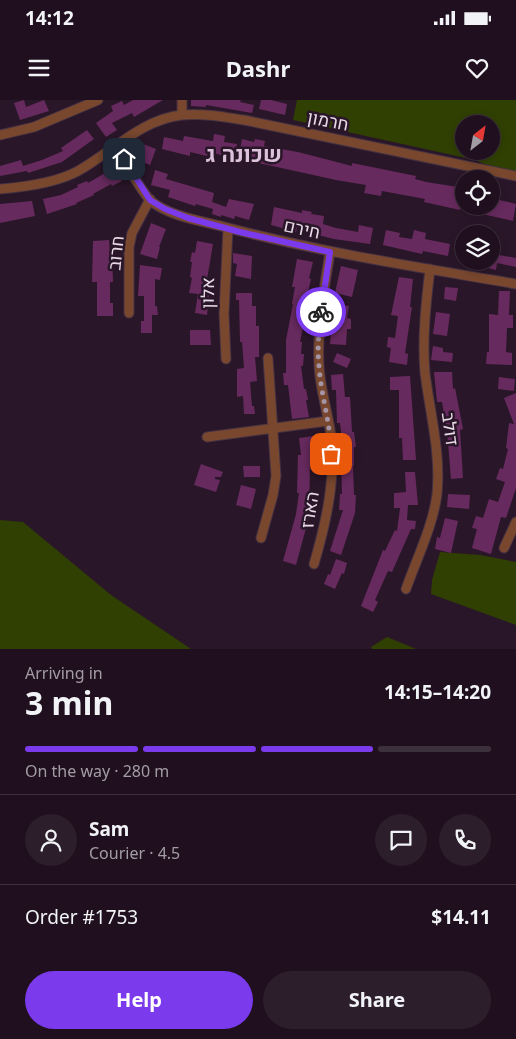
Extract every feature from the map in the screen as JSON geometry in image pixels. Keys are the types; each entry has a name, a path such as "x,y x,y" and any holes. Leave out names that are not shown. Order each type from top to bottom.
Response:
{"street":[{"path":"0,135 34,128 98,100"},
{"path":"182,100 182,115"},
{"name":"חרמון","path":"0,189 24,187 78,171 115,145 153,123 182,115 219,116 244,120 516,176"},
{"name":"חירם","path":"115,145 150,200 165,209 188,218 330,252 516,284"},
{"name":"חרוב","path":"130,313 129,247 132,233 150,200"},
{"name":"אלון","path":"226,359 224,314 228,228"},
{"name":"הארז","path":"314,564 326,525 330,495 331,437 319,368 318,335 330,252"},
{"name":"דולב","path":"406,588 432,517 437,496 436,446 425,371 426,302 430,269"},
{"path":"261,538 273,495 276,476 268,358"},
{"path":"207,437 328,421"},
{"path":"504,548 516,522"}],"green space":[{"path":"297,100 516,100 516,173 498,170 475,160 500,160 500,115 455,115 455,156 293,120"},
{"path":"0,520 23,522 111,595 191,649 0,649"},
{"path":"440,552 480,555 516,562 516,625 431,594 432,580"},
{"path":"387,637 416,649 372,649 371,647"}],"building":[{"path":"24,100 26,107 44,100 49,111 20,120 14,103"},
{"path":"133,100 163,100 134,117 132,113 112,123 117,130 106,137 96,123 113,111 111,106 122,101 124,105"},
{"path":"191,100 241,100 240,102 254,105 252,113 206,105 206,107 191,106"},
{"path":"261,100 271,100 287,104 285,115 259,109"},
{"path":"87,130 94,139 62,162 28,173 27,171 0,176 0,166 21,160 23,166 42,160 63,151 61,148"},
{"path":"214,134 225,136 224,142 237,144 235,158 208,152 207,156 190,152 190,156 162,149 164,137 183,141 184,136 213,141"},
{"path":"242,139 254,142 255,139 265,141 264,146 298,152 352,166 352,163 416,176 415,179 426,182 455,187 455,209 424,202 425,199 382,191 381,196 364,193 366,185 250,161 252,152 240,150"},
{"path":"143,144 156,149 150,165 136,159"},
{"path":"114,165 122,181 112,186 111,184 77,204 47,214 43,199 61,195 78,187 77,185 87,181 88,183"},
{"path":"155,170 168,174 166,179 214,193 212,202 226,207 229,199 254,204 249,220 235,216 234,219 221,215 221,217 212,214 213,209 196,204 195,206 168,197 170,190 151,185"},
{"path":"500,200 516,204 513,221 487,215 500,215"},
{"path":"32,201 35,216 0,223 0,204"},
{"path":"274,207 302,213 302,210 324,216 323,224 336,228 358,232 359,225 373,228 370,244 334,239 310,233 312,225 298,222 296,232 271,225"},
{"path":"151,223 166,229 159,247 157,259 140,254"},
{"path":"386,230 400,233 399,237 412,239 414,230 426,233 425,239 450,244 448,256 423,251 422,254 383,245"},
{"path":"109,240 110,254 112,254 113,282 110,282 110,303 113,303 113,316 97,316 97,282 92,282 93,241"},
{"path":"197,241 213,244 206,285 210,286 207,315 195,313 198,294 189,293 192,278 190,277 192,262 190,262 192,252 195,253"},
{"path":"233,253 252,256 251,279 235,276 237,264 233,263"},
{"path":"500,255 516,258 516,267 500,264"},
{"path":"297,259 313,262 300,327 303,327 300,342 302,342 301,354 304,354 303,366 301,366 304,389 306,389 308,400 306,400 309,417 292,419 288,385 284,385 283,373 286,373 286,340 293,304 295,287 292,287"},
{"path":"140,265 162,268 160,280 155,279 155,306 157,306 158,315 152,315 152,333 141,333 141,321 144,321 144,296 138,296"},
{"path":"341,266 358,270 352,297 335,293"},
{"path":"399,277 413,279 410,307 412,307 405,353 408,354 407,365 389,362 391,348 387,347 388,337 395,338 398,316 391,315"},
{"path":"445,287 458,288 456,301 444,299"},
{"path":"499,291 510,291 509,315 513,315 513,328 507,328 506,352 512,353 512,365 486,364 487,352 489,352 489,314 498,315"},
{"path":"236,293 252,293 252,306 256,306 256,326 259,326 259,357 255,357 257,381 250,382 252,406 254,406 255,414 244,414 243,396 237,397 237,369 244,368 242,342 240,342 239,300 236,300"},
{"path":"334,304 349,306 347,318 351,319 351,329 347,329 346,345 330,344"},
{"path":"436,312 450,314 447,336 433,334"},
{"path":"190,330 210,330 211,345 190,345"},
{"path":"433,346 443,348 443,352 453,353 452,362 431,360"},
{"path":"337,353 351,359 347,368 333,362"},
{"path":"434,372 452,372 453,389 455,388 463,429 460,430 463,478 451,479 447,431 442,402 437,402"},
{"path":"343,374 345,397 350,397 352,432 354,432 356,447 354,447 353,466 354,495 356,495 355,513 341,555 330,551 343,510 339,510 340,494 342,494 341,456 344,456 340,423 337,423 336,390 332,390 331,375"},
{"path":"410,376 416,460 403,460 402,438 399,438 399,390 390,390 390,377"},
{"path":"499,377 515,379 514,391 498,389"},
{"path":"516,393 516,488 506,518 501,517 491,554 472,548 477,529 472,528 476,516 483,518 489,499 498,502 505,482 496,479 500,468 503,469 508,449 506,448 509,423 514,424 504,398"},
{"path":"314,436 316,463 310,463 309,517 296,565 283,561 296,514 299,493 297,493 298,455 301,455 299,438"},
{"path":"201,464 223,472 221,477 215,477 215,479 220,480 216,492 194,485"},
{"path":"243,466 260,466 260,477 244,477"},
{"path":"405,472 415,472 418,505 408,505 407,520 416,521 415,529 411,529 392,572 388,571 375,600 378,602 373,612 361,606 383,550 385,551 395,530 397,531 400,508 394,508 394,493 406,492"},
{"path":"241,485 256,489 251,509 236,505"},
{"path":"448,494 470,495 469,509 447,507"},
{"path":"445,518 458,521 451,553 435,549 437,537 440,538"},
{"path":"336,559 347,563 344,574 342,573 335,589 324,584 328,574 330,575"}],"way so far":[{"path":"321,312 318,335 319,368 331,437 331,454"}],"district":[{"name":"שכונה ג","path":"244,154"}],"route":[{"path":"124,159 150,200 165,209 188,218 240,232 330,252 321,312"}]}
